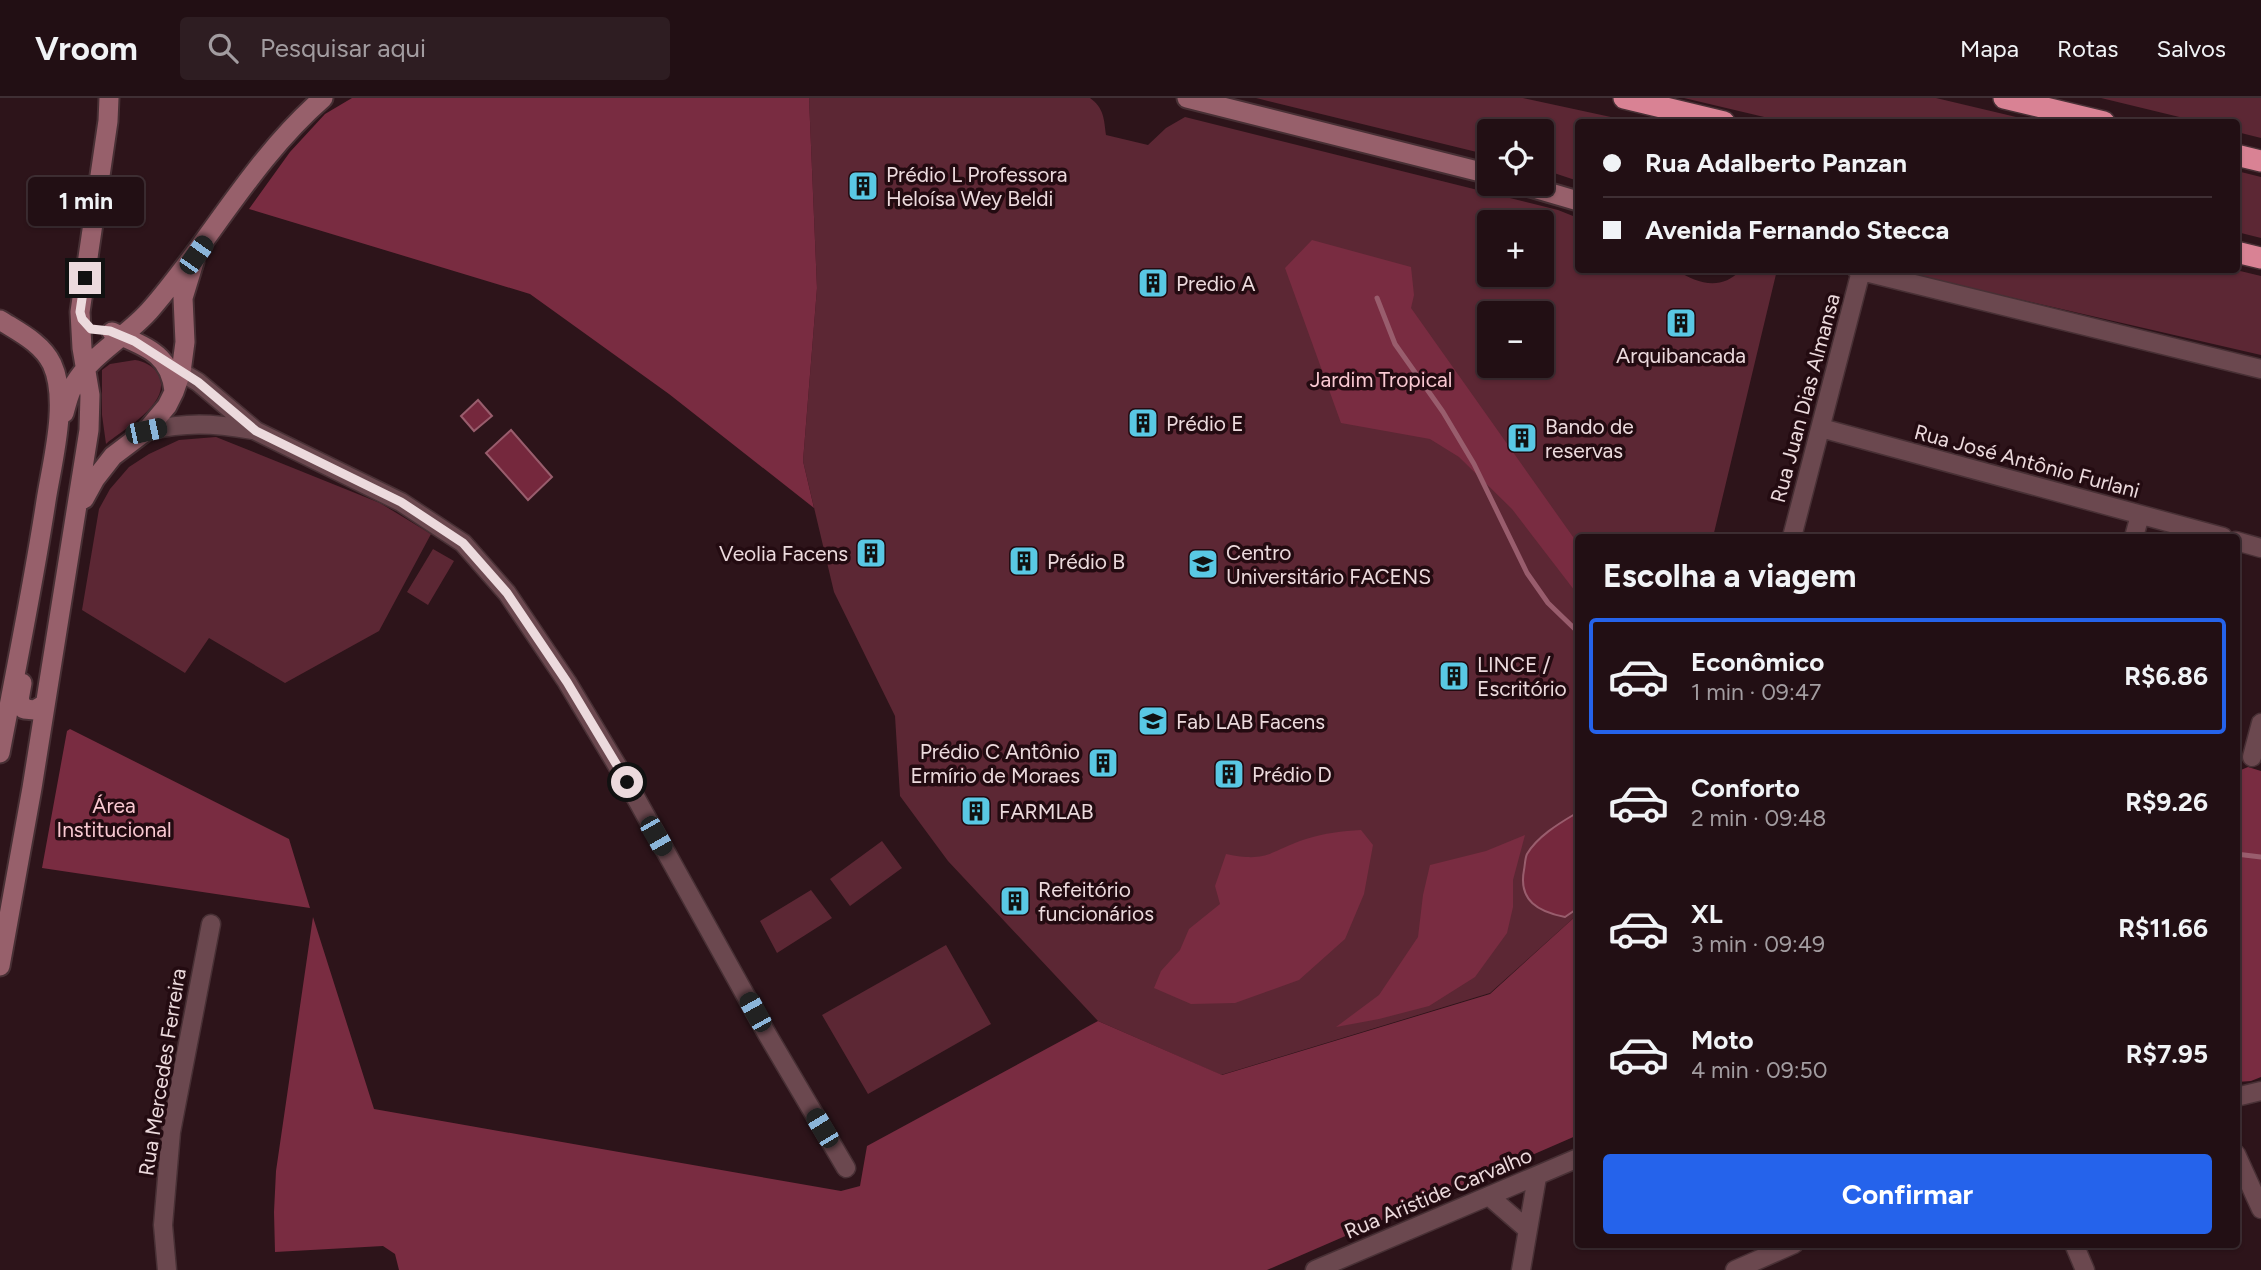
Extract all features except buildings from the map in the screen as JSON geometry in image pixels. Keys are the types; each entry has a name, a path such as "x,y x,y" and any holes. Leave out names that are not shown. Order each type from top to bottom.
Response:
{"highway":[{"path":"1624,98 1711,119"},
{"path":"2004,98 2092,119"},
{"path":"2240,156 2261,161"},
{"path":"2240,253 2261,258"}],"main road":[{"path":"0,966 78,509 91,409 80,312 108,121 108,98"},
{"path":"56,437 72,388 86,369 102,355 116,334 150,311 196,255 279,140 323,98"},
{"path":"1187,98 1477,171"},
{"path":"1673,110 1693,119"},
{"path":"1554,194 1575,200"},
{"path":"78,509 95,479 113,456 146,431 167,406 174,392 181,372 185,342 183,298 196,255"},
{"path":"80,312 82,319 91,329 116,334 145,348 181,372"},
{"path":"0,320 40,346 52,365 58,387 56,437 32,596 0,753"},
{"path":"102,355 118,348 145,348"},
{"path":"163,359 171,373 174,392"},
{"path":"32,596 35,611 19,700 24,709 35,710 45,705"}],"street":[{"name":"Rua Juan Dias Almansa","path":"1793,534 1858,273"},
{"path":"1871,273 2261,369"},
{"path":"185,342 192,371 198,382"},
{"path":"181,372 198,382 256,431 401,502 463,543 507,593 567,682 627,782 767,1034 846,1168"},
{"path":"146,431 198,423 256,431"},
{"name":"Rua José Antônio Furlani","path":"1821,428 2211,534"},
{"path":"2135,534 2140,515"},
{"path":"2240,542 2261,548"},
{"path":"2252,757 2261,723"},
{"name":"Rua Mercedes Ferreira","path":"167,1270 163,1225 171,1132 211,924"},
{"path":"2240,1096 2261,1091"},
{"name":"Rua Aristide Carvalho","path":"1315,1270 1575,1159"},
{"path":"2240,1163 2261,1209"},
{"path":"1521,1270 1536,1177"},
{"path":"1490,1197 1528,1230"},
{"path":"1735,1270 1785,1248"},
{"path":"2076,1248 2085,1270"}],"green space":[{"path":"352,98 809,98 817,288 803,461 814,508 669,394 530,294 249,209 290,152 325,114"},
{"name":"Centro Universitário FACENS","path":"809,98 1090,98 1101,110 1106,135 1148,145 1166,128 1185,117 1477,190 1477,196 1502,196 1558,210 1575,217 1575,273 1682,273 1701,282 1717,283 1726,281 1738,273 1776,273 1714,534 1575,534 1575,917 1490,993 1221,1075 1098,1021 948,861 900,796 895,716 834,592 803,461 817,288"},
{"path":"1256,98 1523,98 1620,119 1575,119 1575,180 1554,173 1554,119 1477,119 1477,152"},
{"path":"1684,98 1936,98 2024,119 1772,119"},
{"path":"2101,98 2261,98 2261,138 2240,133 2240,119 2188,119"},
{"path":"2240,172 2261,177 2261,238 2240,233"},
{"name":"Jardim Tropical","path":"1312,240 1411,267 1414,295 1411,308 1575,540 1575,591 1512,509 1459,457 1430,439 1341,423 1285,268"},
{"path":"2240,271 2261,276 2261,355 1905,273"},
{"path":"135,360 148,364 156,371 161,385 159,395 144,414 106,444 102,415 102,370 110,364"},
{"path":"216,437 380,503 431,534 379,631 285,683 209,638 185,673 82,610 99,509 110,489 129,467 149,454 179,440"},
{"path":"433,549 454,561 428,605 407,592"},
{"name":"Área Institucional","path":"70,729 289,839 310,908 42,868 67,731"},
{"path":"2248,767 2261,771 2261,1077 2240,1082 2240,770"},
{"path":"1361,830 1373,845 1364,894 1345,939 1299,980 1235,1003 1191,1004 1154,988 1161,971 1180,950 1189,929 1220,904 1215,886 1226,854 1260,856 1313,837"},
{"path":"1525,835 1513,880 1513,907 1507,933 1475,977 1429,1006 1336,1027 1379,995 1418,937 1430,865 1486,851"},
{"path":"882,841 902,868 850,906 830,879"},
{"path":"811,890 832,918 777,953 760,921"},
{"path":"313,917 374,1109 841,1191 860,1186 867,1146 1098,1021 1222,1075 1490,994 1575,917 1575,1136 1267,1270 399,1270 395,1254 383,1246 275,1252 276,1171"},
{"path":"946,945 991,1024 868,1094 822,1015"}],"shaded area":[{"path":"478,400 492,416 474,431 461,416"},
{"path":"511,430 552,477 528,500 486,453"},
{"path":"1575,814 1575,910 1565,917 1547,912 1532,903 1524,890 1523,881 1527,854 1536,842"}],"waterway":[{"path":"1377,298 1395,344 1443,412 1474,464 1527,573 1548,603 1575,629"},
{"path":"2240,854 2261,857"}],"place":[{"name":"Prédio L Professora Heloísa Wey Beldi","path":"863,186"},
{"name":"Predio A","path":"1153,283"},
{"name":"Arquibancada","path":"1681,323"},
{"name":"Prédio E","path":"1143,423"},
{"name":"Bando de reservas","path":"1522,438"},
{"name":"Veolia Facens","path":"871,553"},
{"name":"Prédio B","path":"1024,561"},
{"name":"Centro Universitário FACENS","path":"1203,564"},
{"name":"LINCE / Escritório","path":"1454,676"},
{"name":"Fab LAB Facens","path":"1153,721"},
{"name":"Prédio C Antônio Ermírio de Moraes","path":"1103,763"},
{"name":"Prédio D","path":"1229,774"},
{"name":"FARMLAB","path":"976,811"},
{"name":"Refeitório funcionários","path":"1015,901"}],"route":[{"path":"85,278 80,312 82,319 91,329 110,331 159,355 198,382 256,431 401,502 463,543 507,593 567,682 627,782"}]}
